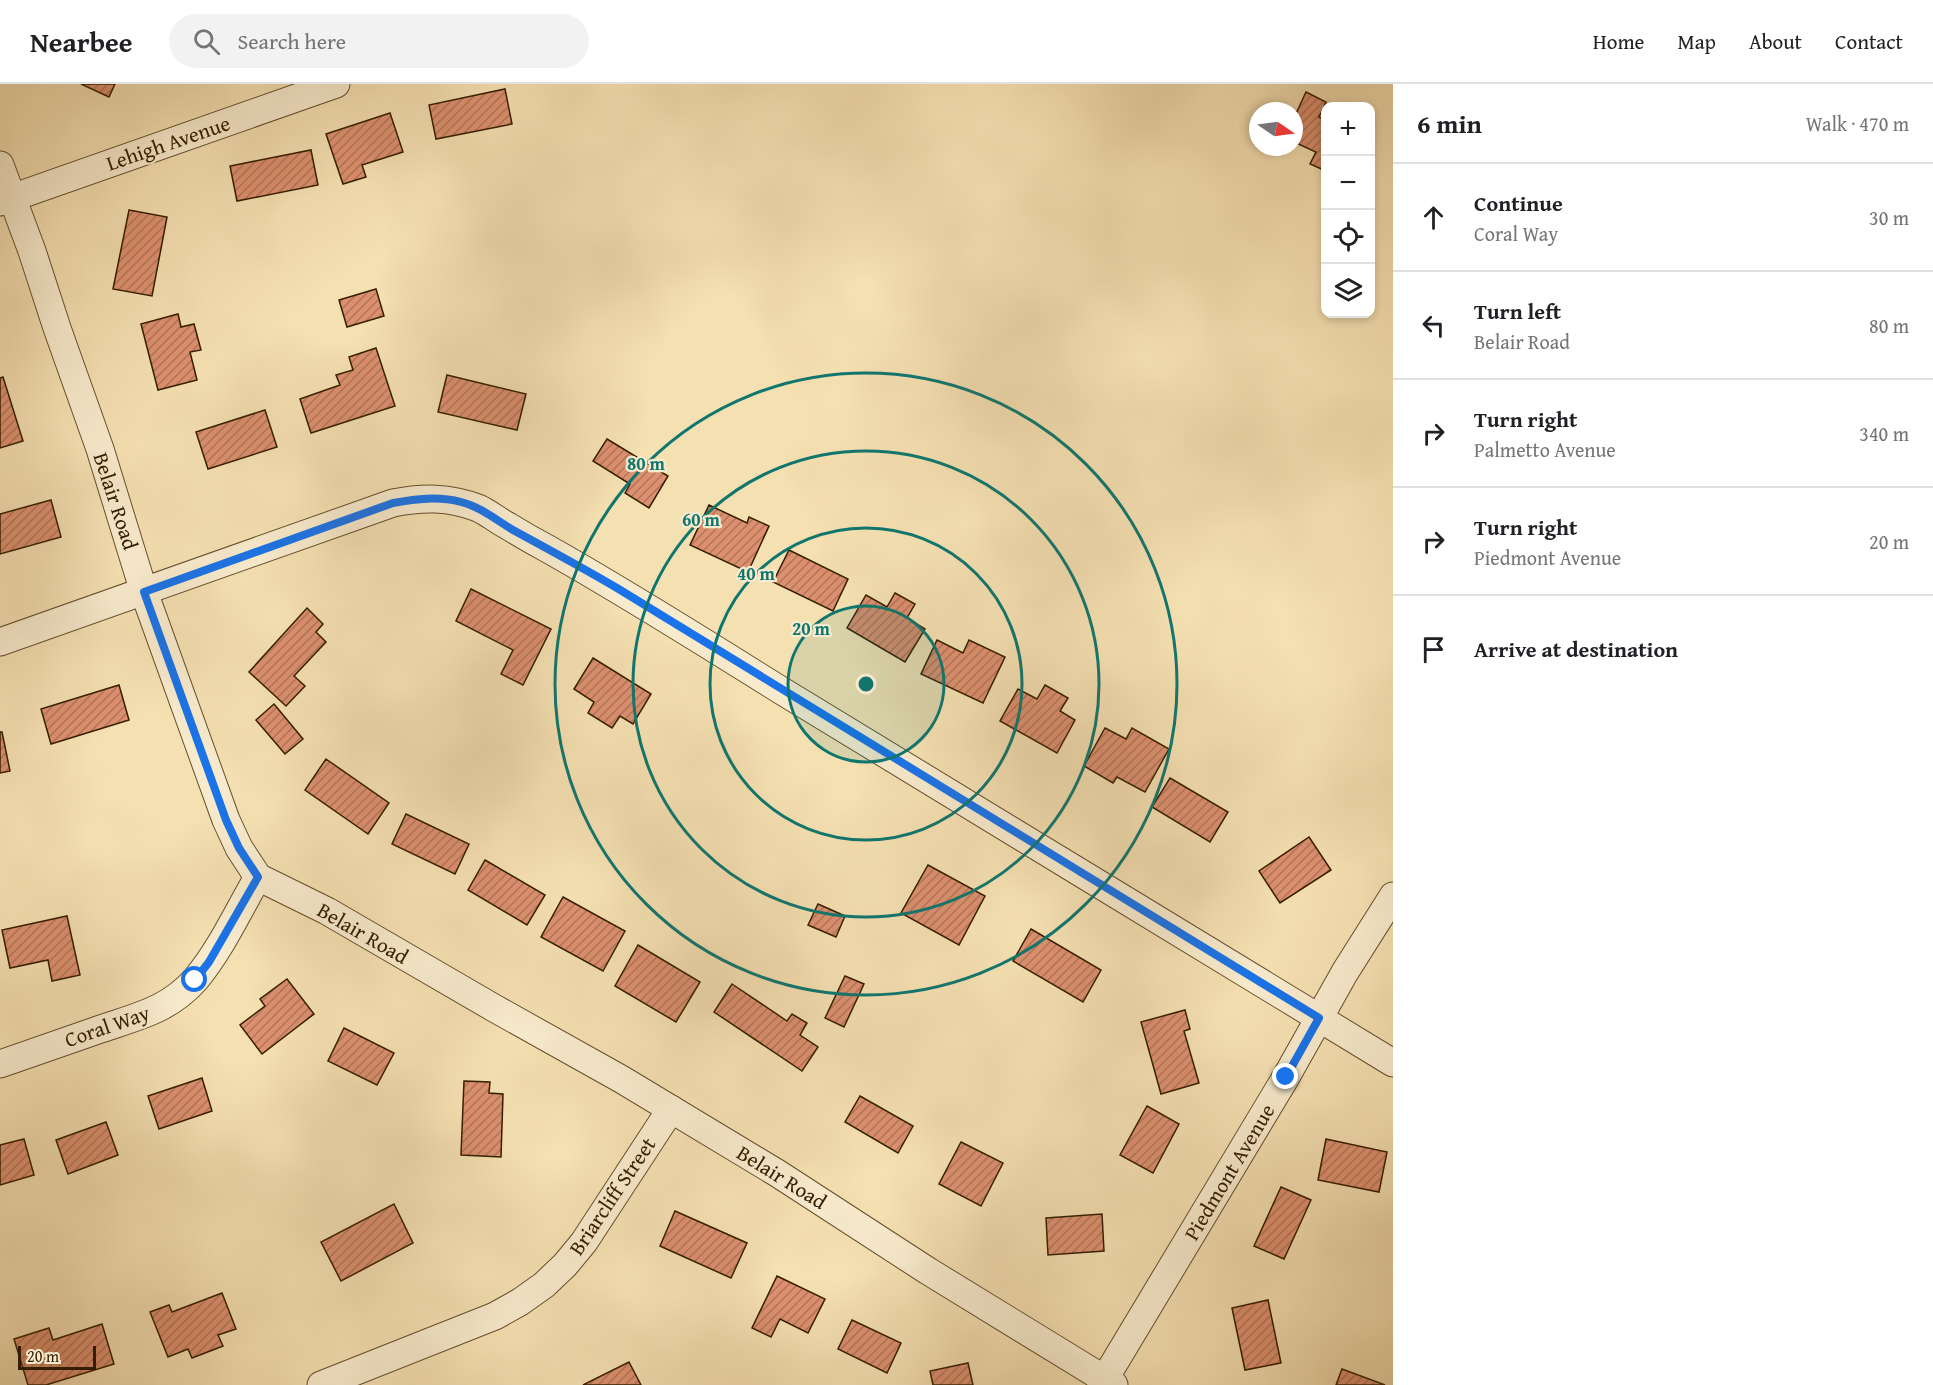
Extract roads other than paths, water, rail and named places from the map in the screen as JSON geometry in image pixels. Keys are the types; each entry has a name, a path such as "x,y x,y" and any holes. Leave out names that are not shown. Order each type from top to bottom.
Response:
{"street":[{"path":"266,109 280,84"},
{"name":"Lehigh Avenue","path":"6,200 336,84"},
{"name":"Belair Road","path":"0,165 6,200 100,449 144,592 226,820 239,848 258,877 327,911 671,1109 777,1173 1107,1383"},
{"path":"0,642 393,503 437,498 460,502 482,510 617,588 1393,1063"},
{"name":"Coral Way","path":"0,1064 143,1016 179,995 209,962 258,877"},
{"name":"Piedmont Avenue","path":"1107,1383 1345,972 1393,896"},
{"name":"Briarcliff Street","path":"321,1385 495,1317 544,1285 584,1242 671,1109"}]}
